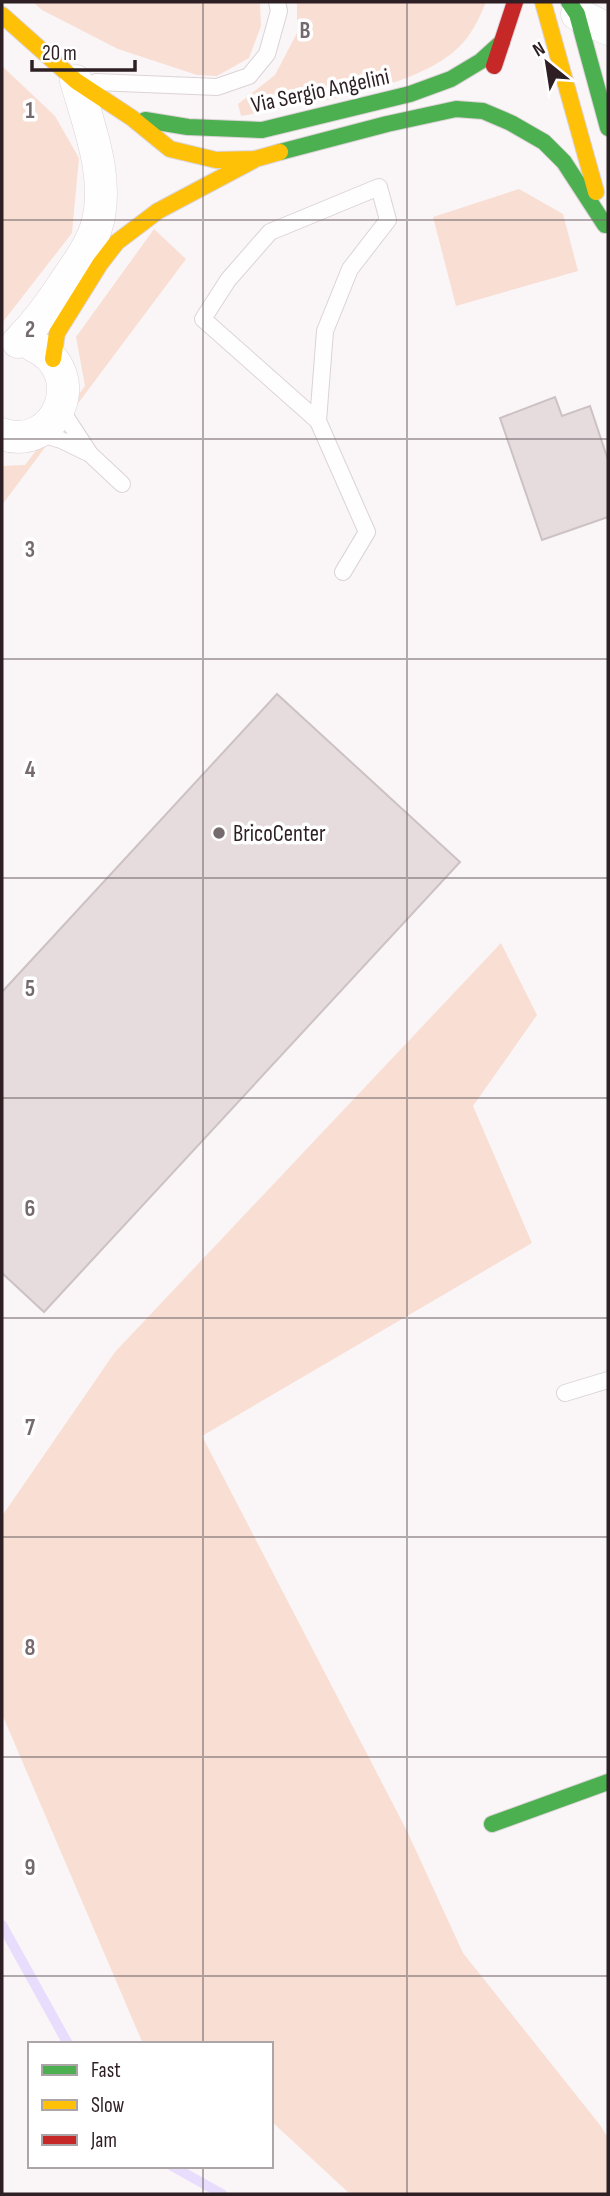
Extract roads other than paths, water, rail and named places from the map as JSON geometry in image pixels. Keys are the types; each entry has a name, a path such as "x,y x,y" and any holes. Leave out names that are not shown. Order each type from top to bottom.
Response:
{"main road":[{"path":"486,79 493,69 515,2"},
{"path":"543,2 606,232"},
{"path":"573,8 608,128"},
{"name":"Via Sergio Angelini","path":"2,15 76,81 132,118 188,127 262,130 410,94 451,79 481,61 502,42"},
{"path":"456,109 472,96"},
{"path":"53,359 57,333 100,264 117,242 158,211 255,159 387,124 456,109 482,111 512,123 544,142 564,162 606,232"},
{"path":"132,118 170,149 216,160 255,159"},
{"path":"492,1824 608,1782"}],"street":[{"path":"573,8 608,29"},
{"path":"10,343 40,321 85,252 96,230 101,209 100,183 92,133 76,81"},
{"path":"606,232 608,177"},
{"path":"2,434 22,436 46,426 60,408 64,395 64,383 53,359 31,344 10,343"}],"lane":[{"path":"76,81 217,88 249,76 267,54 279,11 277,2"},
{"path":"318,421 325,331 350,269 388,220 379,187 270,232 228,279 202,319 318,421 367,532 343,572"},
{"path":"60,408 90,454 122,484"},
{"path":"36,432 90,454"},
{"path":"565,1393 608,1380"}],"waterway":[{"path":"2,1925 67,2042"},
{"path":"176,2168 222,2194"}],"place":[{"name":"BricoCenter","path":"219,833"}]}
